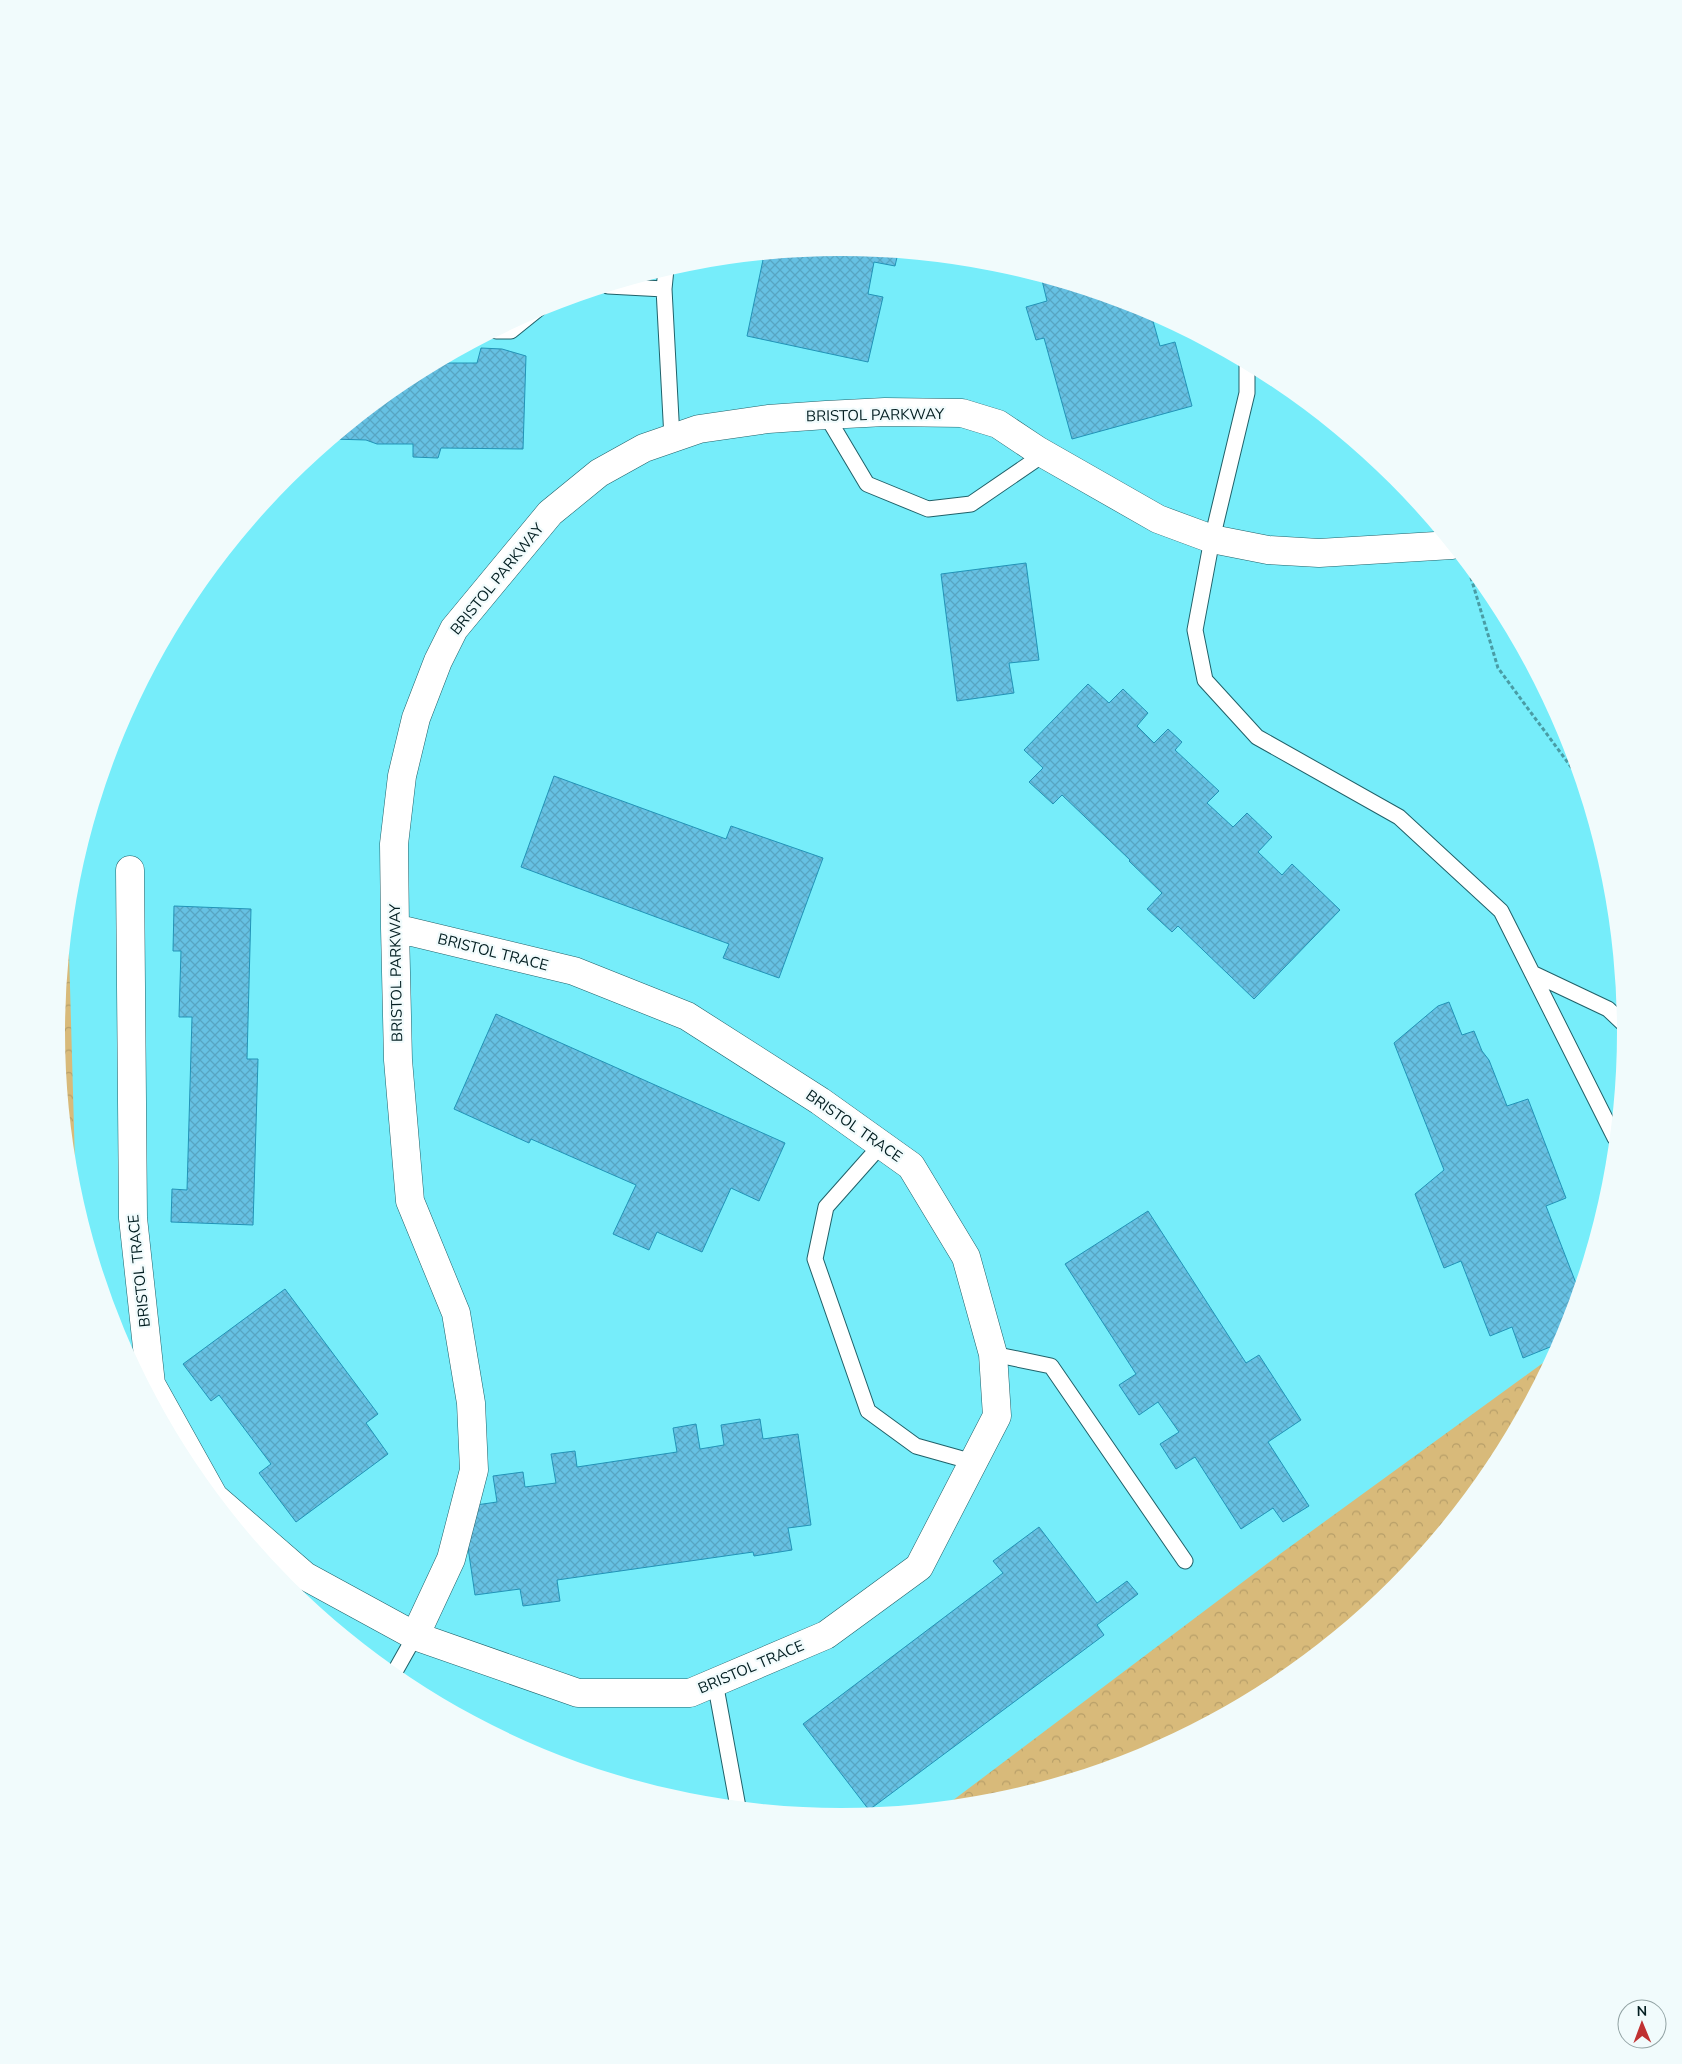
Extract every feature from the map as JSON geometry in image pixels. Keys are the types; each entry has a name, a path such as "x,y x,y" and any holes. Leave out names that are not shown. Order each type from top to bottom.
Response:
{"street":[{"name":"BRISTOL PARKWAY","path":"415,1636 451,1559 474,1470 471,1403 456,1313 410,1201 398,1060 395,928 394,844 402,776 416,718 438,661 454,629 550,513 599,473 644,448 699,429 768,419 826,415 885,412 962,414 998,424 1044,454 1158,519 1212,539 1268,550 1319,553 1429,537 1442,541"},
{"name":"BRISTOL TRACE","path":"130,870 133,1218 151,1384 191,1454"},
{"name":"BRISTOL TRACE","path":"230,1510 305,1576 415,1636 578,1693 690,1693 826,1635 919,1567 996,1416 994,1354 966,1257 911,1166 820,1101 687,1016 574,971 395,928"}],"lane":[{"path":"665,276 664,289 672,438"},
{"path":"624,287 664,289"},
{"path":"1247,371 1247,393 1212,539 1195,630 1205,680 1257,738 1399,817 1501,911 1610,1129"},
{"path":"826,415 867,484 928,509 971,504 1044,454"},
{"path":"1532,973 1608,1009 1616,1017"},
{"path":"881,1145 826,1207 815,1259 868,1411 916,1446 973,1462"},
{"path":"994,1354 1051,1366 1185,1561"},
{"path":"398,1668 415,1636"},
{"path":"715,1682 737,1800"}],"path":[{"path":"1474,584 1498,668 1569,764"}],"green space":[{"path":"69,959 75,1149 67,1083 65,1032"},
{"path":"1542,1364 1513,1420 1457,1504 1390,1581 1313,1648 1229,1704 1184,1728 1138,1749 1042,1782 955,1799 1280,1554"}],"building":[{"path":"841,256 897,258 895,266 874,262 868,294 883,297 868,362 747,336 763,261"},
{"path":"1042,282 1090,297 1153,322 1160,346 1175,342 1192,406 1072,439 1044,338 1036,340 1026,307 1047,301"},
{"path":"481,348 502,349 526,356 523,449 441,448 438,458 413,457 413,444 377,444 366,440 341,439 369,416 448,363 477,363"},
{"path":"1026,563 1039,660 1009,663 1014,693 957,701 941,574"},
{"path":"1088,684 1109,703 1123,689 1148,713 1137,726 1154,743 1168,729 1182,742 1175,750 1219,791 1207,803 1233,827 1247,813 1272,837 1258,852 1282,875 1292,864 1340,910 1254,999 1178,926 1172,932 1147,909 1162,893 1130,860 1062,795 1053,804 1029,782 1043,768 1024,750"},
{"path":"554,776 726,839 731,826 823,858 779,978 723,958 729,944 521,867"},
{"path":"174,906 251,909 247,1059 258,1059 253,1225 171,1222 172,1189 187,1190 192,1017 179,1017 181,951 173,951"},
{"path":"1449,1002 1462,1035 1474,1031 1482,1051 1489,1060 1507,1106 1528,1099 1566,1198 1546,1206 1576,1282 1550,1347 1523,1358 1512,1327 1490,1336 1461,1261 1444,1268 1415,1194 1444,1170 1394,1043 1438,1006"},
{"path":"496,1014 785,1143 759,1201 731,1188 702,1252 657,1232 649,1250 613,1234 636,1185 531,1139 529,1143 454,1109"},
{"path":"1148,1211 1246,1363 1259,1355 1301,1420 1268,1442 1309,1506 1283,1522 1273,1508 1241,1529 1195,1457 1176,1469 1160,1444 1179,1432 1158,1402 1139,1415 1119,1385 1136,1374 1065,1264"},
{"path":"285,1289 378,1414 366,1423 388,1454 296,1522 259,1473 271,1464 219,1395 211,1401 183,1364"},
{"path":"760,1419 763,1439 798,1434 811,1525 788,1528 792,1550 754,1556 753,1552 557,1580 560,1601 523,1606 520,1589 475,1595 462,1507 497,1502 493,1476 523,1472 525,1487 556,1483 551,1454 575,1451 577,1467 677,1452 673,1428 696,1424 700,1449 724,1445 721,1425"},
{"path":"1039,1527 1097,1603 1127,1581 1138,1594 1097,1625 1104,1635 873,1807 867,1807 803,1724 1003,1573 993,1561"}]}
